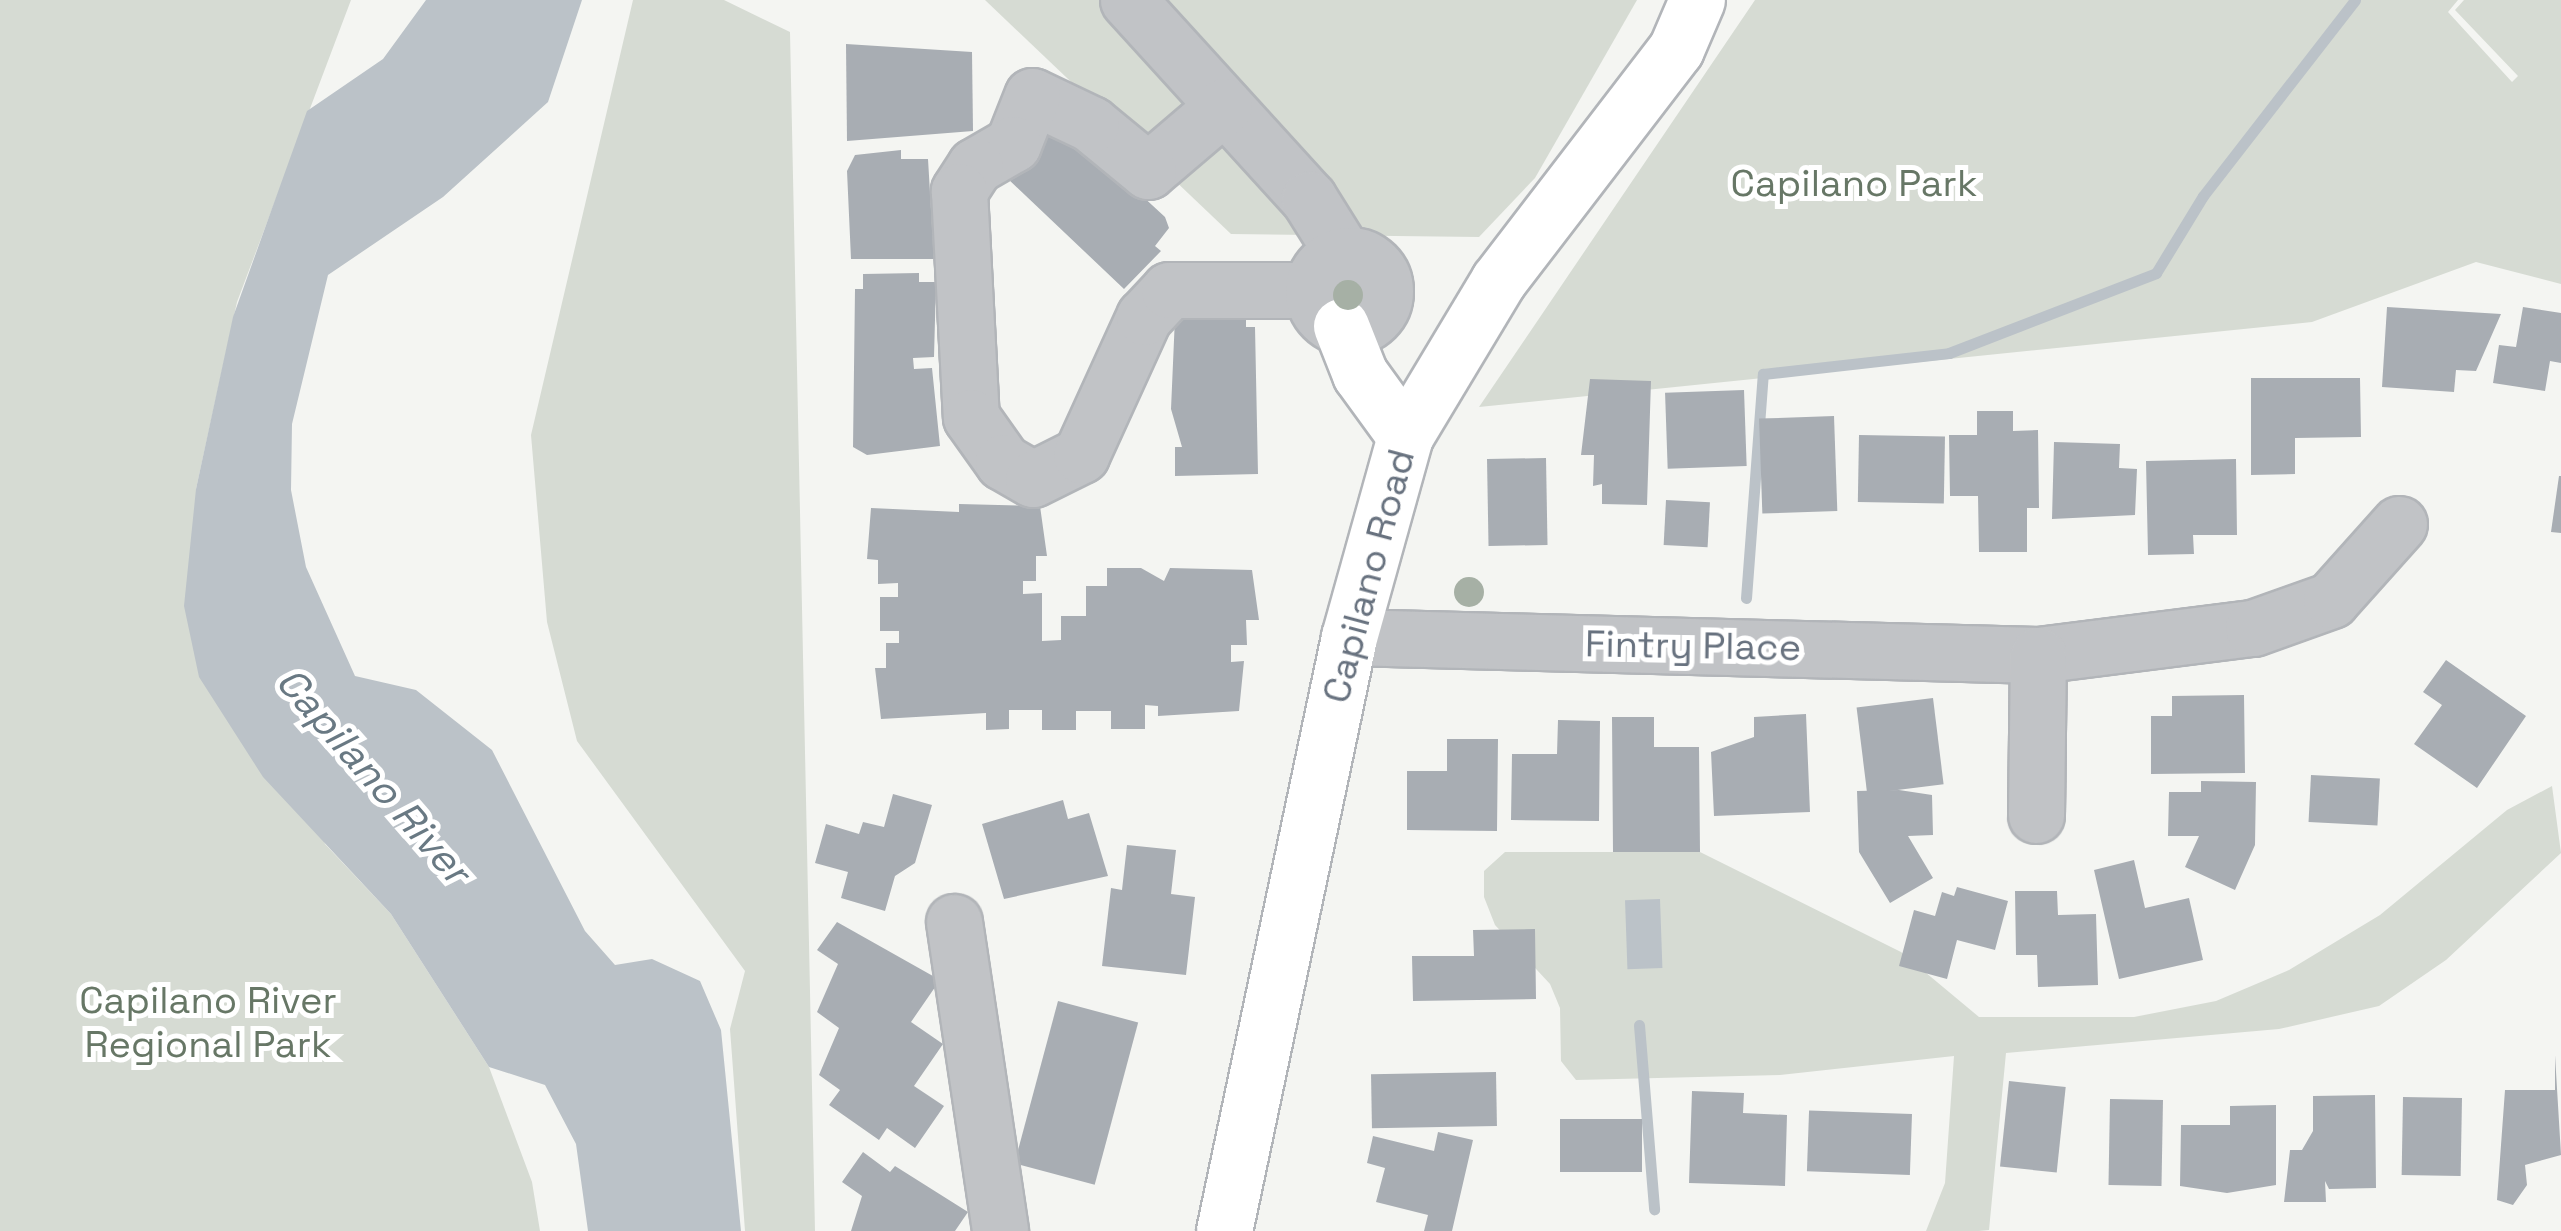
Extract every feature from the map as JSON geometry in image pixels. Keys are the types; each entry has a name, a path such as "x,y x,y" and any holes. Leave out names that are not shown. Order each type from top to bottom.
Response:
{"main road":[{"name":"Capilano Road","path":"1224,1231 1349,637 1405,436 1498,281 1676,49 1697,0"},
{"path":"1332,290 1360,374 1405,436"}],"street":[{"path":"1128,0 1309,199 1332,290 1169,290 1144,318 1082,455 1033,479 1004,462 970,417 959,191 975,166 1013,144 1032,96 1091,124 1148,171 1224,106"},
{"name":"Fintry Place","path":"1349,637 2038,656 2252,628 2331,600 2399,524"},
{"path":"2036,815 2038,656"},
{"path":"954,922 1000,1231"}],"green space":[{"name":"Capilano River Regional Park","path":"0,0 351,0 237,302 196,489 325,844 391,914 489,1067 532,1182 540,1231 0,1231"},
{"path":"633,0 724,0 790,32 815,1231 745,1231 730,1029 745,971 577,741 547,622 531,435"},
{"path":"985,0 1637,0 1535,178 1479,237 1231,234"},
{"name":"Capilano Park","path":"1755,0 2458,0 2448,12 2512,82 2518,76 2455,10 2464,0 2561,0 2561,284 2476,262 2312,322 1479,407"},
{"path":"2552,786 2561,853 2446,960 2379,1006 2279,1029 2006,1053 1989,1230 1926,1231 1945,1183 1954,1056 1780,1075 1576,1080 1561,1061 1560,1008 1550,984 1495,925 1484,897 1484,871 1505,852 1700,852 1901,952 1979,1017 2134,1017 2216,1001 2289,970 2380,915 2507,810"}],"water":[{"name":"Capilano River","path":"426,0 582,0 548,102 443,197 328,275 292,424 291,490 306,567 355,676 416,690 492,750 585,931 615,965 652,959 700,981 721,1030 741,1231 588,1231 576,1144 545,1085 489,1067 391,914 263,777 199,677 184,606 196,489 233,317 307,111 383,59"},
{"path":"1660,899 1662,968 1627,969 1625,900"}],"building":[{"path":"846,44 972,52 973,131 847,141"},
{"path":"1056,115 1119,175 1114,181 1126,181 1165,217 1169,228 1155,246 1161,251 1124,289 1006,177"},
{"path":"901,150 901,159 928,159 934,259 851,259 847,171 855,155"},
{"path":"919,273 919,282 936,282 934,357 913,358 914,369 932,368 940,446 867,455 853,447 855,289 863,289 863,274"},
{"path":"2387,307 2501,314 2476,371 2456,370 2454,392 2382,387"},
{"path":"2523,307 2561,313 2561,363 2550,361 2545,391 2493,383 2499,345 2516,347"},
{"path":"1246,312 1246,327 1255,327 1258,474 1175,476 1175,447 1182,447 1171,409 1175,317"},
{"path":"2251,378 2360,378 2361,437 2295,438 2295,474 2251,475"},
{"path":"1590,379 1651,381 1647,505 1602,504 1602,484 1593,486 1594,455 1581,455"},
{"path":"1744,390 1747,466 1668,469 1665,393"},
{"path":"1977,411 2013,411 2013,431 2038,430 2039,508 2027,508 2027,552 1979,552 1978,496 1950,496 1949,435 1977,435"},
{"path":"1834,416 1837,511 1762,514 1759,419"},
{"path":"1859,435 1945,437 1944,503 1858,502"},
{"path":"2054,442 2120,444 2119,468 2137,469 2135,515 2052,519"},
{"path":"1546,458 1548,545 1489,546 1487,459"},
{"path":"2236,459 2237,535 2193,535 2194,554 2148,555 2146,461"},
{"path":"2561,476 2561,533 2551,532"},
{"path":"1666,500 1710,502 1708,547 1664,545"},
{"path":"959,504 1040,506 1047,556 1036,556 1036,581 1023,581 1023,594 1042,593 1042,641 1061,640 1061,616 1086,616 1086,586 1107,586 1107,568 1141,568 1164,581 1170,568 1252,570 1259,620 1246,620 1247,645 1231,645 1231,662 1244,661 1239,711 1158,716 1158,706 1145,705 1145,729 1111,729 1111,711 1076,711 1076,730 1042,730 1042,710 1009,710 1009,729 986,730 986,713 881,719 875,668 886,668 886,643 899,643 899,631 880,631 880,597 898,597 898,583 878,584 878,560 867,559 871,508 959,512"},
{"path":"2446,660 2526,716 2477,788 2414,744 2442,705 2423,692"},
{"path":"2244,695 2245,773 2151,774 2151,716 2172,716 2172,696"},
{"path":"1933,698 1944,784 1867,794 1857,707"},
{"path":"1806,714 1810,812 1714,816 1711,752 1754,737 1754,717"},
{"path":"1612,717 1654,717 1654,747 1699,747 1700,852 1613,852"},
{"path":"1558,720 1600,721 1599,821 1511,820 1512,754 1557,754"},
{"path":"1447,739 1498,739 1497,831 1407,830 1407,771 1447,771"},
{"path":"2311,775 2380,779 2377,826 2309,822"},
{"path":"2201,781 2256,782 2255,845 2235,890 2185,867 2199,836 2168,836 2169,792 2201,792"},
{"path":"1899,790 1932,795 1933,835 1908,836 1933,878 1890,903 1859,852 1857,791"},
{"path":"893,794 932,805 915,863 895,876 885,911 841,898 848,872 815,863 826,824 859,834 863,822 884,827"},
{"path":"1063,800 1068,819 1089,813 1108,876 1004,899 982,824"},
{"path":"1127,845 1176,850 1171,894 1195,897 1186,975 1102,966 1111,888 1122,890"},
{"path":"2134,860 2145,908 2189,898 2203,960 2119,979 2094,870"},
{"path":"1957,887 2008,901 1995,950 1957,940 1947,979 1899,966 1914,910 1935,916 1942,892 1954,896"},
{"path":"2015,891 2057,891 2058,915 2096,914 2098,985 2038,987 2037,955 2016,955"},
{"path":"837,922 940,980 911,1022 943,1044 914,1086 944,1106 915,1148 887,1128 879,1140 829,1105 840,1090 819,1075 839,1028 817,1012 838,964 817,950"},
{"path":"1535,929 1536,999 1413,1001 1412,956 1474,956 1473,930"},
{"path":"1058,1001 1138,1022 1095,1185 1015,1163"},
{"path":"2555,1055 2561,1155 2525,1165 2527,1185 2513,1205 2497,1200 2505,1090 2555,1090"},
{"path":"1496,1072 1497,1126 1372,1128 1371,1074"},
{"path":"2009,1081 2066,1087 2057,1172 2000,1167"},
{"path":"1692,1091 1744,1093 1743,1113 1787,1115 1785,1186 1689,1183"},
{"path":"2375,1095 2376,1188 2329,1189 2325,1181 2326,1202 2284,1202 2290,1150 2302,1150 2313,1131 2313,1096"},
{"path":"2403,1097 2462,1098 2461,1176 2402,1175"},
{"path":"2110,1099 2163,1100 2161,1186 2108,1185"},
{"path":"2276,1105 2276,1185 2227,1193 2180,1186 2181,1125 2230,1125 2230,1106"},
{"path":"1809,1110 1912,1114 1910,1175 1807,1171"},
{"path":"1560,1119 1642,1119 1642,1172 1560,1172"},
{"path":"1438,1132 1473,1140 1452,1231 1424,1231 1428,1215 1376,1202 1385,1168 1367,1163 1373,1136 1434,1151"},
{"path":"863,1152 890,1172 895,1166 968,1212 955,1231 851,1231 862,1196 842,1182"}],"waterway":[{"path":"1746,598 1763,374 1949,353 2156,273 2203,196 2355,0"},
{"path":"1639,1025 1654,1209"}]}
